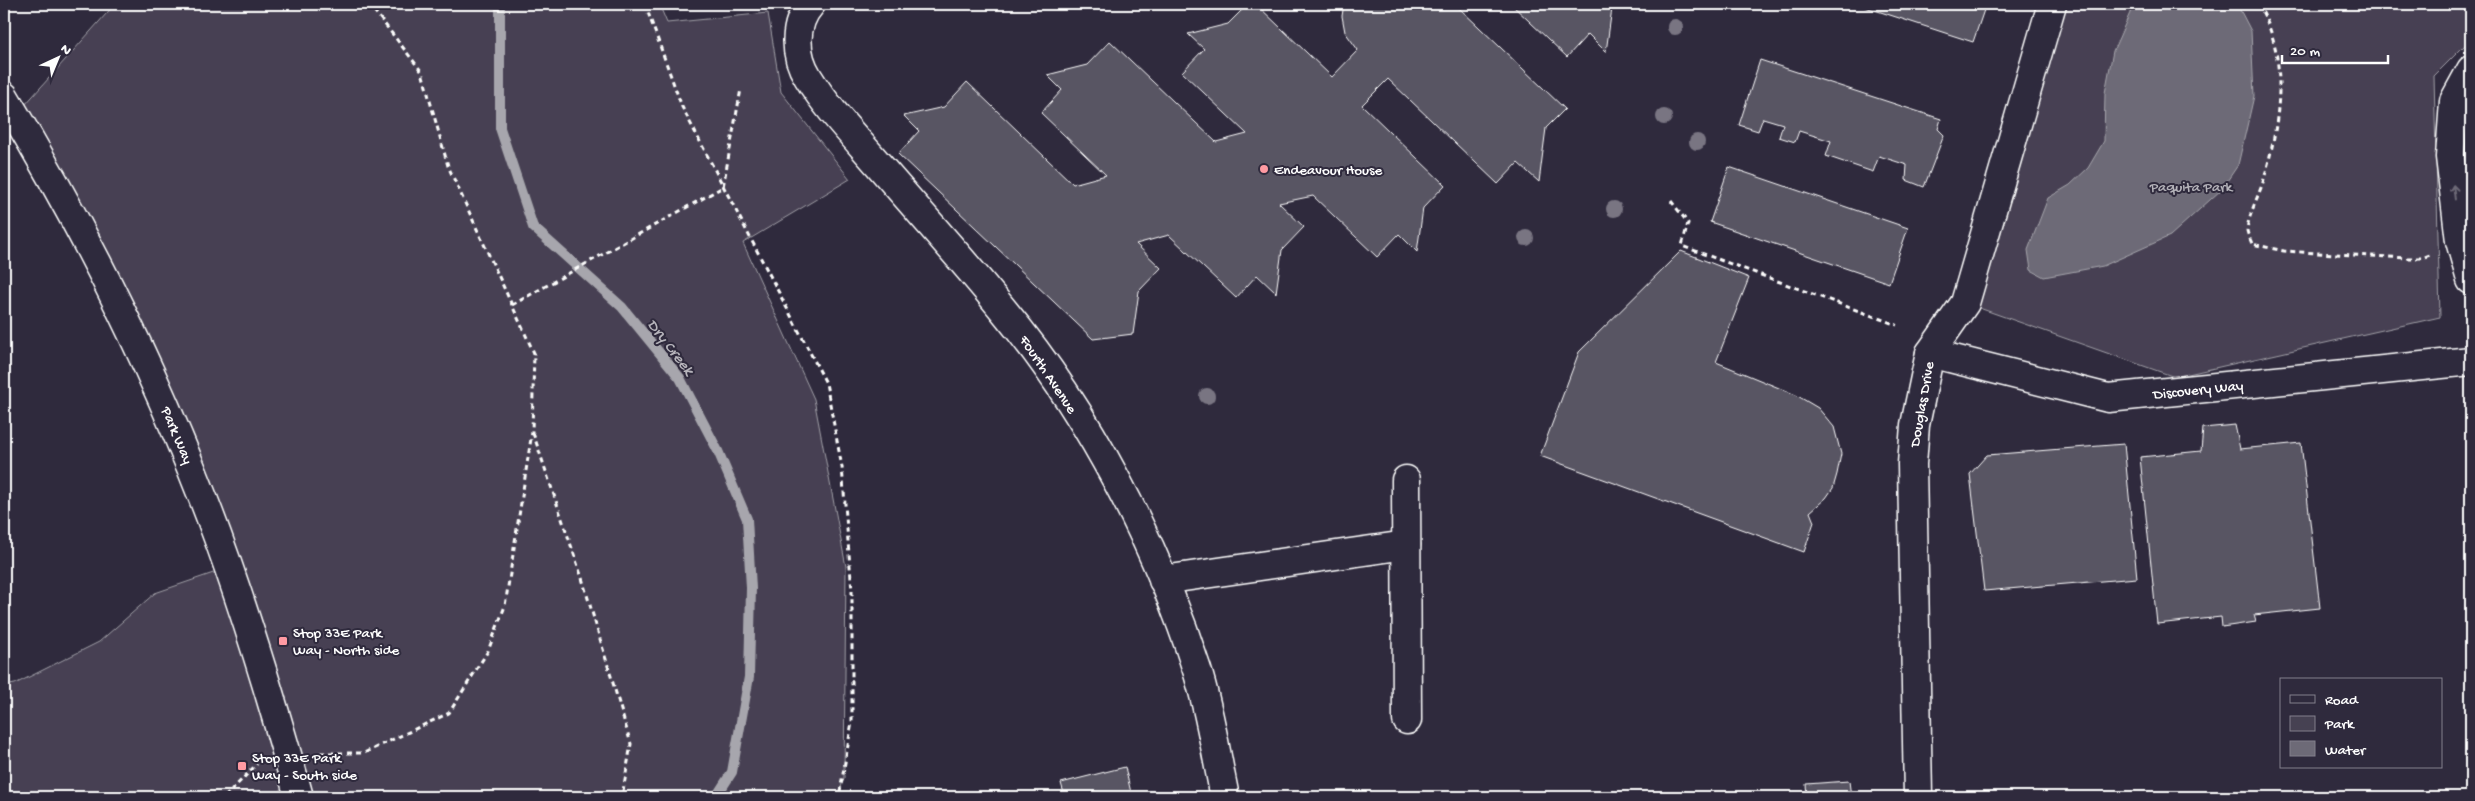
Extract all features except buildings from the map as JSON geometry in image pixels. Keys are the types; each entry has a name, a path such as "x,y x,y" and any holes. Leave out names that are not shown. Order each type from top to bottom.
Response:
{"street":[{"name":"Fourth Avenue","path":"811,4 800,23 796,39 807,76 859,142 1006,313 1034,350 1096,445 1143,534 1163,580 1198,672 1225,797"},
{"name":"Douglas Drive","path":"1918,797 1912,464 1915,425 1930,353 1965,303 2052,4"},
{"path":"2471,70 2454,101 2450,157 2460,241 2471,280"},
{"name":"Park Way","path":"4,96 42,160 99,269 149,368 182,446 204,499 259,655 299,797"},
{"name":"Discovery Way","path":"1930,353 2108,398 2471,361"},
{"path":"1406,480 1407,720"},
{"path":"1163,580 1406,545"}],"path":[{"path":"225,797 235,785 270,753 300,746 323,754 364,753 449,713 488,651 505,606 532,432 534,354 448,166 422,72 370,4"},
{"path":"645,4 682,107 826,383 842,467 852,591 852,722 839,797"},
{"path":"2258,4 2269,22 2279,66 2278,115 2264,178 2247,231 2252,244 2284,251 2422,258 2460,241"},
{"path":"723,187 741,88"},
{"path":"512,305 723,187"},
{"path":"1672,201 1688,223 1682,246 1897,325"},
{"path":"532,432 582,578 631,744 622,797"}],"green space":[{"path":"115,4 659,4 667,23 768,13 781,92 850,179 743,243 814,399 846,567 844,778 838,797 4,797 4,686 15,684 99,642 155,593 228,568 16,115"},
{"name":"Paquita Park","path":"2052,4 2471,4 2471,39 2434,76 2440,317 2175,377 1965,303"}],"water":[{"path":"2134,4 2237,4 2251,31 2254,96 2238,165 2221,190 2170,236 2103,266 2044,277 2031,270 2028,250 2048,198 2070,185 2088,168 2104,141 2105,93 2113,51"}],"waterway":[{"name":"Dry Creek","path":"500,4 500,128 533,227 622,307 680,378 718,451 747,519 751,588 749,677 732,772 716,797"}],"place":[{"name":"Endeavour House","path":"1264,169"},
{"name":"Stop 33E Park Way - North side","path":"283,641"},
{"name":"Stop 33E Park Way - South side","path":"242,766"}]}
